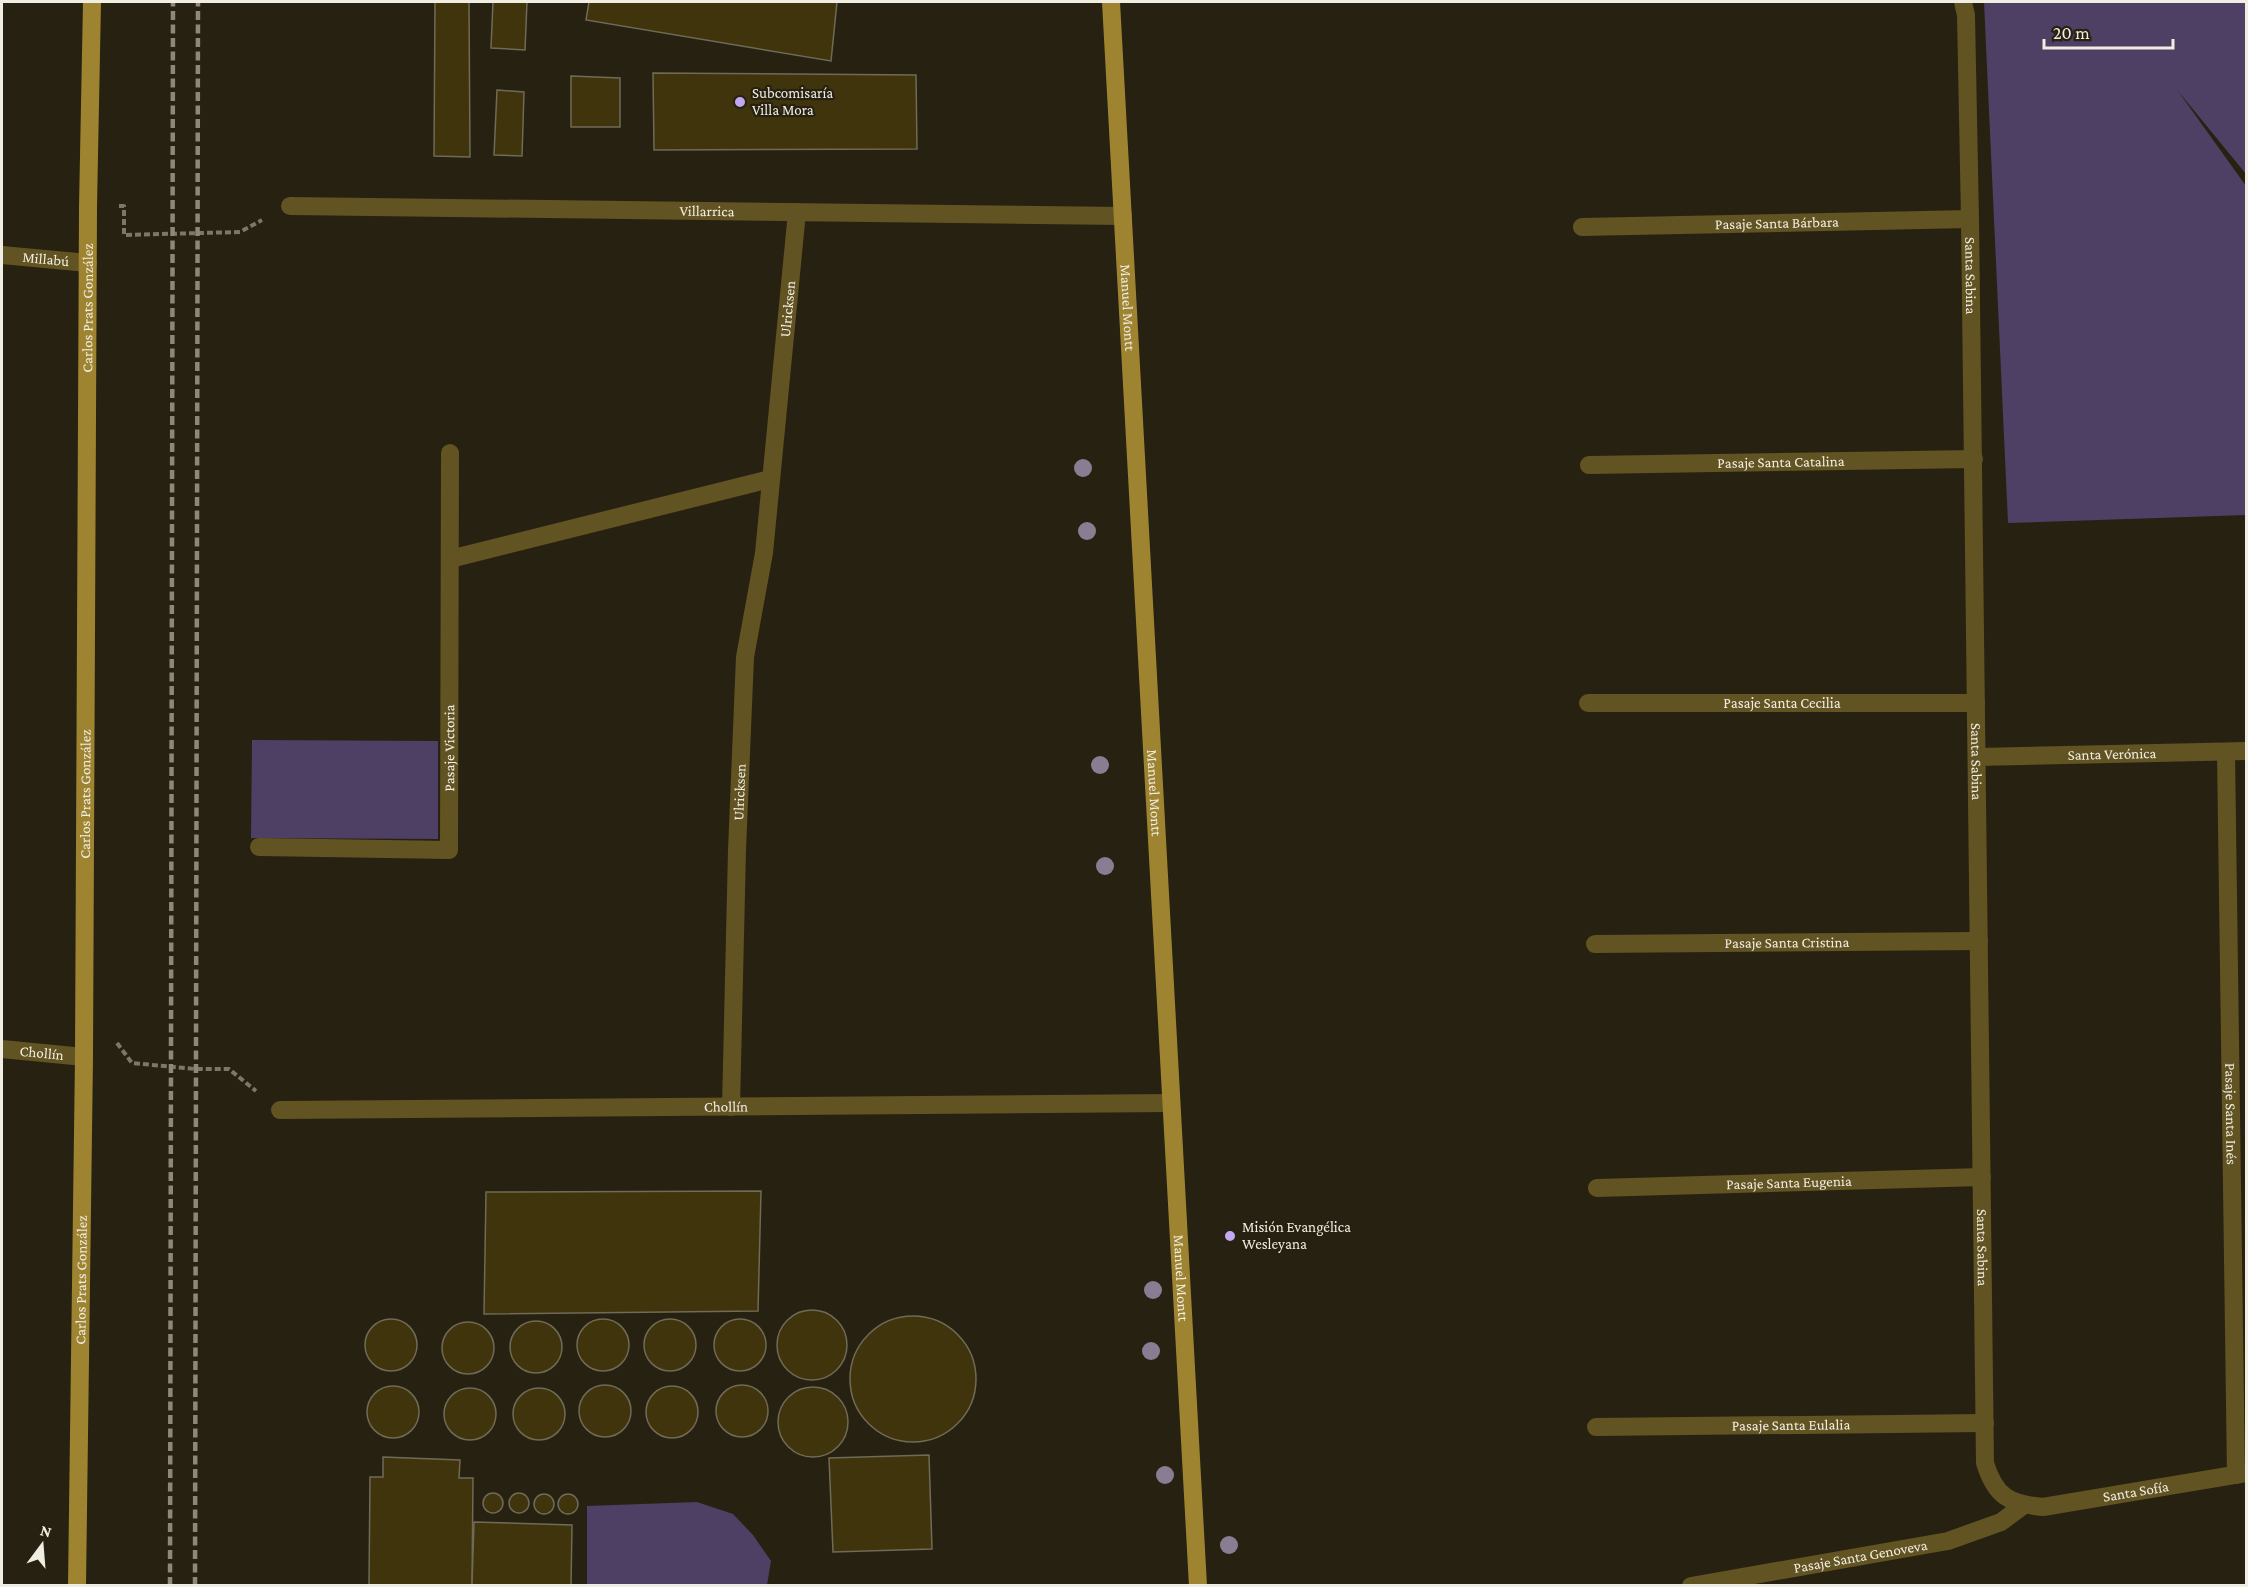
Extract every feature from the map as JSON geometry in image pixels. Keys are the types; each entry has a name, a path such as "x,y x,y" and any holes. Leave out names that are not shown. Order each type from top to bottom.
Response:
{"main road":[{"name":"Carlos Prats González","path":"77,1586 84,1058 88,207 92,2"},
{"name":"Manuel Montt","path":"1111,2 1198,1586"}],"street":[{"name":"Santa Sabina","path":"1964,2 1974,459 1985,1463 1990,1478 1999,1492 2010,1501 2024,1505"},
{"name":"Villarrica","path":"290,206 1123,216"},
{"name":"Ulricksen","path":"731,1107 739,782 745,657 764,553 797,212"},
{"name":"Pasaje Santa Bárbara","path":"1582,227 1970,219"},
{"name":"Millabú","path":"2,255 88,263"},
{"name":"Pasaje Victoria","path":"258,847 449,850 450,453"},
{"name":"Pasaje Santa Catalina","path":"1589,465 1974,459"},
{"path":"450,559 770,479"},
{"name":"Pasaje Santa Cecilia","path":"1588,703 1976,703"},
{"name":"Santa Verónica","path":"1977,757 2247,751"},
{"name":"Pasaje Santa Inés","path":"2226,752 2241,1474"},
{"name":"Pasaje Santa Cristina","path":"1595,944 1979,941"},
{"name":"Chollín","path":"2,1049 84,1058"},
{"name":"Chollín","path":"280,1110 1171,1103"},
{"name":"Pasaje Santa Eugenia","path":"1597,1188 1982,1177"},
{"name":"Pasaje Santa Eulalia","path":"1596,1427 1984,1423"},
{"name":"Santa Sofía","path":"2024,1505 2043,1507 2241,1474"},
{"name":"Pasaje Santa Genoveva","path":"1691,1586 1948,1541 2001,1522 2024,1505"}],"path":[{"path":"88,207 124,206 124,235 240,232 290,206"},
{"path":"83,1023 107,1029 132,1063 195,1069 229,1069 280,1110"}],"shaded area":[{"path":"1984,2 2246,2 2246,174 2178,91 2246,186 2246,515 2008,523"},
{"path":"252,740 438,741 438,839 251,838"},
{"path":"697,1502 733,1514 753,1535 771,1561 767,1585 587,1585 587,1506"}],"building":[{"path":"435,2 469,2 470,157 434,156"},
{"path":"493,2 527,2 525,50 491,48"},
{"path":"589,2 837,2 831,61 586,20"},
{"path":"653,73 916,75 917,149 654,150"},
{"path":"571,76 620,78 620,127 571,127"},
{"path":"497,90 524,92 522,156 494,155"},
{"path":"761,1191 758,1311 484,1314 486,1192"},
{"path":"812,1310 825,1313 837,1320 844,1332 847,1345 844,1358 837,1370 825,1377 812,1380 799,1377 787,1370 780,1358 777,1345 780,1332 787,1320 799,1313"},
{"path":"913,1316 937,1321 957,1335 971,1355 976,1379 971,1403 957,1423 937,1437 913,1442 889,1437 869,1423 855,1403 850,1379 855,1355 869,1335 889,1321"},
{"path":"386,1319 396,1319 410,1326 417,1345 410,1364 396,1371 386,1371 376,1367 369,1360 365,1350 365,1340 369,1330 376,1323"},
{"path":"598,1319 608,1319 618,1323 625,1330 629,1345 625,1360 618,1367 608,1371 598,1371 588,1367 581,1360 577,1350 577,1340 581,1330 588,1323"},
{"path":"665,1319 675,1319 685,1323 692,1330 696,1345 692,1360 685,1367 675,1371 665,1371 655,1367 648,1360 644,1350 644,1340 648,1330 655,1323"},
{"path":"735,1319 745,1319 759,1326 766,1345 759,1364 745,1371 735,1371 725,1367 718,1360 714,1350 714,1340 718,1330 725,1323"},
{"path":"531,1321 541,1321 555,1328 562,1347 555,1366 541,1373 531,1373 521,1369 514,1362 510,1352 510,1342 514,1332 521,1325"},
{"path":"463,1322 473,1322 483,1326 490,1333 494,1348 490,1363 483,1370 473,1374 463,1374 453,1370 446,1363 442,1353 442,1343 446,1333 453,1326"},
{"path":"600,1385 610,1385 624,1392 631,1411 624,1430 610,1437 600,1437 590,1433 583,1426 579,1416 579,1406 583,1396 590,1389"},
{"path":"737,1385 747,1385 761,1392 768,1411 761,1430 747,1437 737,1437 727,1433 720,1426 716,1416 716,1406 720,1396 727,1389"},
{"path":"388,1386 398,1386 408,1390 415,1397 419,1412 415,1427 408,1434 398,1438 388,1438 378,1434 371,1427 367,1417 367,1407 371,1397 378,1390"},
{"path":"667,1386 677,1386 691,1393 698,1412 691,1431 677,1438 667,1438 657,1434 650,1427 646,1417 646,1407 650,1397 657,1390"},
{"path":"813,1387 826,1390 838,1397 845,1409 848,1422 845,1435 838,1447 826,1454 813,1457 800,1454 788,1447 781,1435 778,1422 781,1409 788,1397 800,1390"},
{"path":"465,1388 475,1388 489,1395 496,1414 489,1433 475,1440 465,1440 455,1436 448,1429 444,1419 444,1409 448,1399 455,1392"},
{"path":"534,1388 544,1388 554,1392 561,1399 565,1414 561,1429 554,1436 544,1440 534,1440 524,1436 517,1429 513,1419 513,1409 517,1399 524,1392"},
{"path":"929,1455 932,1549 833,1552 829,1458"},
{"path":"383,1457 460,1460 459,1478 473,1478 472,1586 369,1586 370,1477 383,1477"},
{"path":"493,1493 500,1496 503,1503 500,1510 493,1513 486,1510 483,1503 486,1496"},
{"path":"519,1493 526,1496 529,1503 526,1510 519,1513 512,1510 509,1503 512,1496"},
{"path":"544,1494 551,1497 554,1504 551,1511 544,1514 537,1511 534,1504 537,1497"},
{"path":"568,1494 575,1497 578,1504 575,1511 568,1514 561,1511 558,1504 561,1497"},
{"path":"474,1522 572,1525 571,1586 472,1586"}],"railway":[{"path":"170,1586 173,2"},
{"path":"195,1586 198,2"}],"place":[{"name":"Subcomisaría Villa Mora","path":"740,102"},
{"name":"Misión Evangélica Wesleyana","path":"1230,1236"}]}
